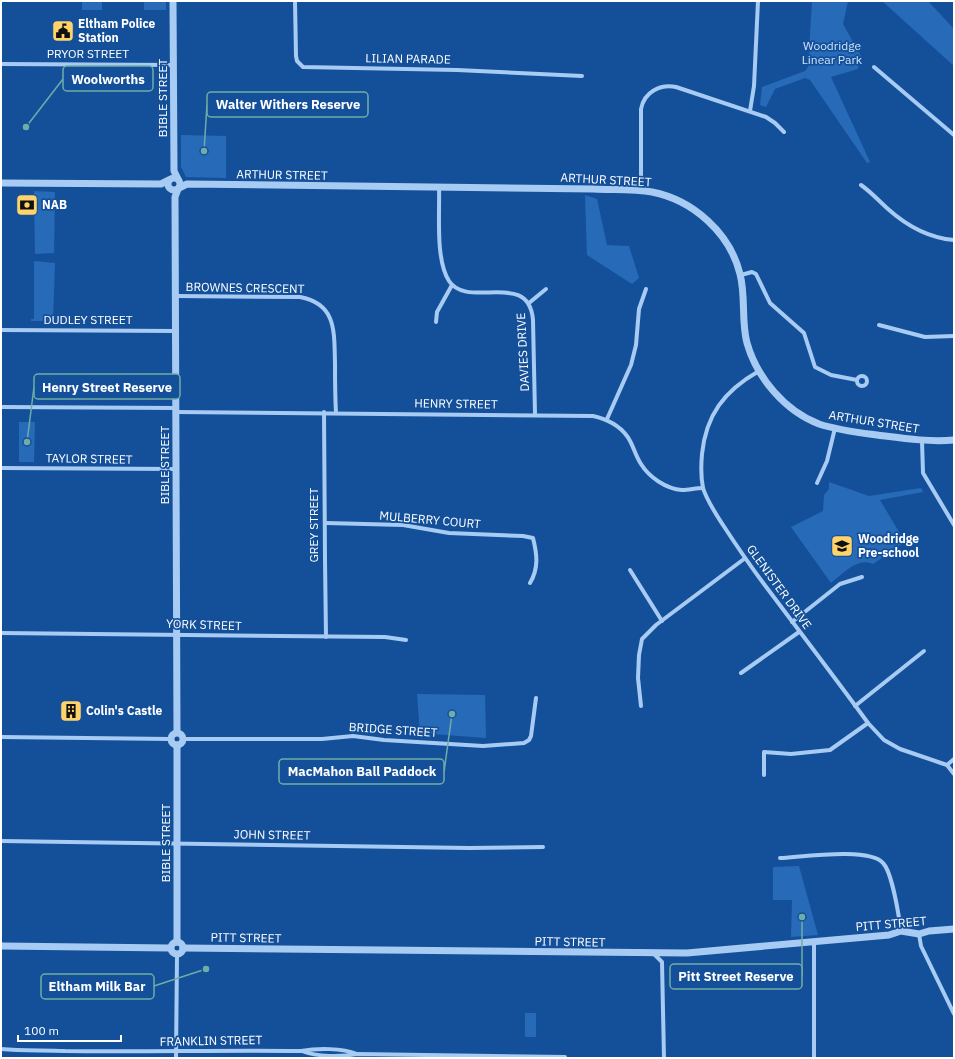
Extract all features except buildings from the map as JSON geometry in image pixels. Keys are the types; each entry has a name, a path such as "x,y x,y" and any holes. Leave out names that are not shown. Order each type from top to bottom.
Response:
{"street":[{"name":"BIBLE STREET","path":"174,1 177,732"},
{"name":"LILIAN PARADE","path":"295,1 296,56 297,61 303,67 457,70 582,76"},
{"path":"750,111 754,86 758,1"},
{"name":"PRYOR STREET","path":"1,64 174,65"},
{"path":"874,67 954,135"},
{"path":"641,190 641,109 649,93 663,87 672,86 750,111 770,119 784,132"},
{"name":"ARTHUR STREET","path":"1,182 641,190 653,192 681,202 704,217 724,240 731,251 741,275 745,331 748,344 759,371 778,396 791,407 805,417 835,428 922,441 954,440"},
{"path":"861,184 901,220 930,235 954,240"},
{"path":"436,322 437,312 452,285 446,275 442,263 439,187"},
{"path":"741,275 752,272 756,274 770,303 804,333 815,366 823,372 831,375 857,380"},
{"name":"DAVIES DRIVE","path":"452,285 470,291 514,294 523,297 529,303 533,320 536,414"},
{"path":"529,303 546,289"},
{"path":"607,419 631,365 636,345 639,309 646,290"},
{"name":"BROWNES CRESCENT","path":"176,296 300,297 319,304 330,316 334,330 336,412"},
{"path":"879,325 925,336 954,336"},
{"name":"DUDLEY STREET","path":"1,330 176,331"},
{"name":"GLENISTER DRIVE","path":"759,371 745,379 730,392 717,407 709,422 704,440 702,460 704,488 716,512 744,559 868,723 884,740 900,749 947,765"},
{"name":"HENRY STREET","path":"1,408 536,414 593,416 607,419 627,436 641,464 650,475 659,482 681,490 704,488"},
{"name":"GREY STREET","path":"324,412 326,637"},
{"path":"818,483 827,461 835,428"},
{"path":"922,441 923,472 954,525"},
{"name":"TAYLOR STREET","path":"1,468 176,469"},
{"name":"MULBERRY COURT","path":"326,523 403,525 449,533 523,536 533,538 537,560 536,574 530,583"},
{"path":"642,706 638,678 639,655 642,640 662,621 744,559"},
{"path":"630,570 662,621"},
{"path":"792,622 840,584 862,577"},
{"path":"741,672 799,632"},
{"name":"YORK STREET","path":"1,633 385,637 406,640"},
{"path":"855,706 924,651"},
{"name":"BRIDGE STREET","path":"183,739 322,739 353,736 384,740 483,746 524,743 529,740 536,698"},
{"path":"764,775 764,752 791,754 830,750 868,723"},
{"path":"177,732 181,734 183,739 182,743 177,745 172,743 170,739 172,734 177,732"},
{"path":"1,737 170,739"},
{"name":"BIBLE STREET","path":"176,942 177,745"},
{"path":"954,759 947,765 954,774"},
{"name":"JOHN STREET","path":"1,841 469,848 543,846"},
{"path":"780,858 862,854 878,858 888,870 901,931"},
{"name":"PITT STREET","path":"183,948 705,953 889,935 901,931 919,934 928,931 954,930"},
{"path":"919,934 921,946 954,1014"},
{"path":"170,948 172,944 176,942 181,943 183,948 177,955 176,1058"},
{"path":"814,942 814,1058"},
{"path":"1,946 170,948"},
{"path":"170,948 172,953 177,955"},
{"path":"653,953 662,962 664,1058"},
{"name":"FRANKLIN STREET","path":"1,1049 29,1052 176,1052 233,1050 301,1051 309,1049 349,1051 358,1054 565,1057"}],"green space":[{"path":"82,1 102,1 102,10 82,10"},
{"path":"144,1 166,1 166,10 144,10"},
{"name":"Woodridge Linear Park","path":"812,1 848,1 843,24 861,56 858,69 831,77 870,162 867,163 810,80 805,78 775,89 766,107 760,105 762,87 805,71 808,67"},
{"path":"882,1 928,1 954,29 954,66"},
{"path":"181,135 226,136 226,178 186,177 181,167"},
{"path":"34,191 55,192 54,253 35,254"},
{"path":"585,195 597,199 607,245 629,246 639,278 632,284 587,255"},
{"path":"34,261 55,263 53,321 31,321 31,319 34,319"},
{"path":"19,422 35,422 34,462 19,462"},
{"path":"829,482 869,496 921,488 923,492 880,500 905,542 873,564 867,562 861,563 850,568 831,583 791,527 823,511 824,495 829,489"},
{"path":"417,694 485,695 486,738 420,733"},
{"path":"799,866 818,935 791,937 792,900 773,900 773,867"},
{"path":"525,1013 536,1013 536,1037 525,1037"}],"place":[{"name":"Eltham Police Station","path":"63,31"},
{"name":"Woolworths","path":"26,127"},
{"name":"Walter Withers Reserve","path":"204,151"},
{"name":"NAB","path":"27,205"},
{"name":"Henry Street Reserve","path":"27,442"},
{"name":"Woodridge Pre-school","path":"842,546"},
{"name":"Colin's Castle","path":"71,711"},
{"name":"MacMahon Ball Paddock","path":"452,714"},
{"name":"Pitt Street Reserve","path":"802,917"},
{"name":"Eltham Milk Bar","path":"206,969"}]}
